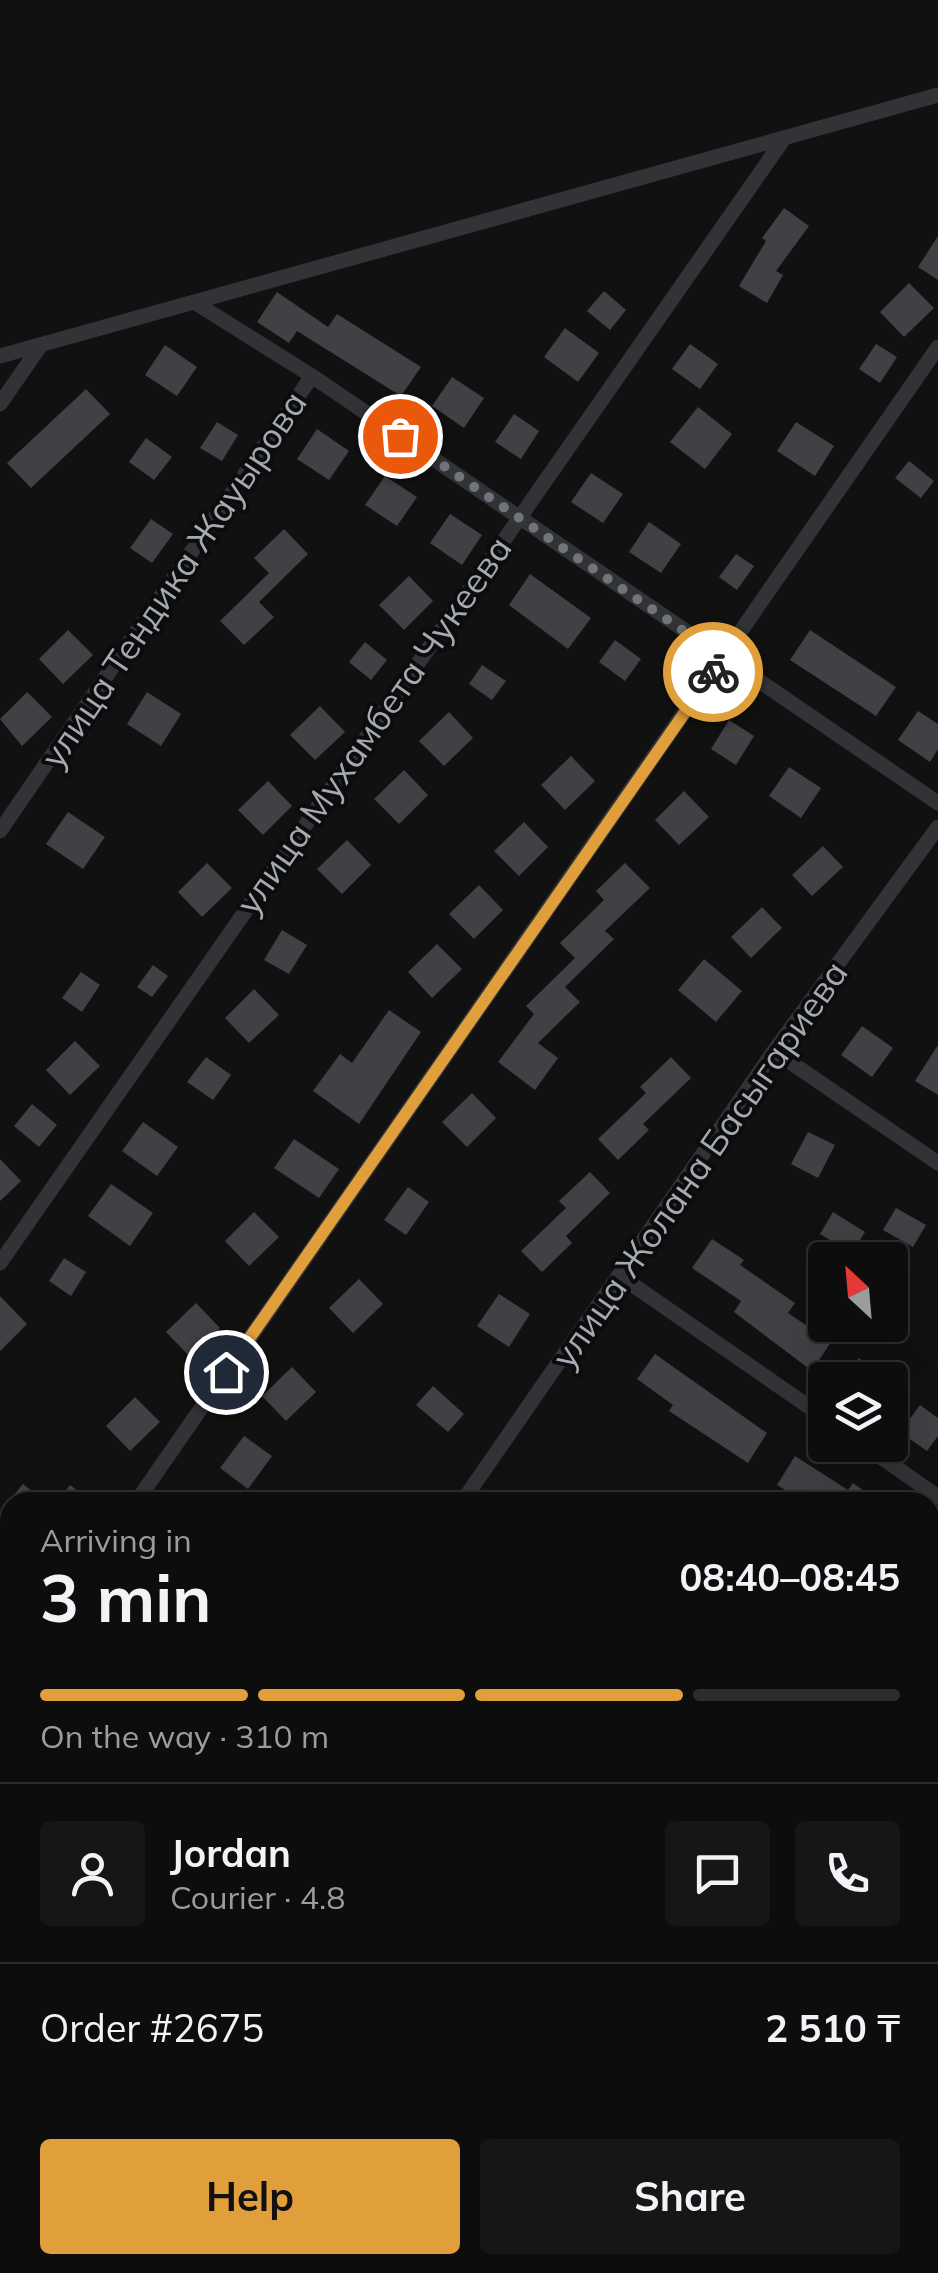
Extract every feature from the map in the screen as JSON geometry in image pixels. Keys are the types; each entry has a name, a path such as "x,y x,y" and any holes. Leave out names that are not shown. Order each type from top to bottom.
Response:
{"street":[{"path":"0,356 938,94"},
{"name":"улица Мухамбета Чукеева","path":"0,1263 783,140"},
{"path":"194,302 312,376 938,803"},
{"path":"0,404 41,345"},
{"path":"143,1492 938,347"},
{"name":"улица Тендика Жауырова","path":"0,831 312,376"},
{"name":"улица Жолана Басыгариева","path":"469,1492 774,1052 938,828"},
{"path":"774,1052 938,1162"},
{"path":"620,1276 808,1406"},
{"path":"889,1462 932,1492"}],"building":[{"path":"784,208 809,226 776,271 783,275 767,303 739,286 766,241 762,238"},
{"path":"938,236 938,280 918,267"},
{"path":"909,283 934,308 904,337 880,312"},
{"path":"604,291 626,310 610,330 587,311"},
{"path":"277,292 328,327 337,314 421,367 401,396 297,331 289,343 257,322"},
{"path":"565,328 599,353 578,382 544,357"},
{"path":"690,344 718,364 700,389 672,369"},
{"path":"876,344 897,357 880,383 859,369"},
{"path":"165,345 197,367 177,396 145,375"},
{"path":"452,377 484,398 464,428 432,406"},
{"path":"86,389 110,414 31,488 7,463"},
{"path":"698,407 732,434 705,469 670,442"},
{"path":"514,414 539,431 521,459 495,442"},
{"path":"217,422 238,435 222,461 200,448"},
{"path":"796,422 834,446 815,476 777,451"},
{"path":"317,429 349,451 329,480 297,459"},
{"path":"146,438 172,457 154,480 129,462"},
{"path":"909,461 934,481 921,498 895,478"},
{"path":"591,473 623,494 603,523 571,502"},
{"path":"385,476 417,497 397,526 365,505"},
{"path":"450,514 482,535 462,565 430,543"},
{"path":"151,519 173,534 152,563 130,548"},
{"path":"649,522 681,544 661,573 629,552"},
{"path":"284,529 308,554 259,602 274,617 244,645 220,621 269,573 254,558"},
{"path":"736,554 754,566 737,590 719,577"},
{"path":"530,574 591,618 568,649 509,605"},
{"path":"409,576 433,601 404,630 379,605"},
{"path":"68,630 93,655 63,684 39,659"},
{"path":"810,630 896,687 876,716 790,660"},
{"path":"615,640 641,659 625,681 599,662"},
{"path":"365,642 387,660 371,680 349,662"},
{"path":"482,665 506,681 492,700 469,684"},
{"path":"27,692 52,717 22,746 0,719"},
{"path":"147,692 181,714 161,746 127,724"},
{"path":"320,706 345,732 315,760 290,735"},
{"path":"918,711 938,724 938,749 930,762 898,740"},
{"path":"449,712 473,738 444,766 419,741"},
{"path":"729,720 754,736 736,765 711,749"},
{"path":"571,756 595,781 565,810 541,785"},
{"path":"789,767 821,788 801,818 769,796"},
{"path":"404,770 428,795 399,824 374,799"},
{"path":"268,781 292,806 263,835 238,810"},
{"path":"684,791 709,817 679,845 655,820"},
{"path":"68,812 105,837 83,869 46,844"},
{"path":"524,822 548,847 519,876 494,851"},
{"path":"347,840 371,865 342,894 317,869"},
{"path":"823,846 843,867 812,896 792,875"},
{"path":"207,863 232,888 202,917 178,892"},
{"path":"625,863 650,888 605,931 614,939 565,987 580,1002 538,1043 558,1058 535,1090 498,1062 534,1014 526,1006 575,958 560,943 604,900 596,891"},
{"path":"479,885 503,910 474,939 449,914"},
{"path":"762,907 782,928 751,958 731,937"},
{"path":"282,930 307,945 289,974 264,960"},
{"path":"437,944 462,969 432,998 408,972"},
{"path":"704,959 742,991 716,1022 678,990"},
{"path":"153,965 168,976 152,997 137,987"},
{"path":"81,972 100,985 82,1012 62,998"},
{"path":"254,989 279,1015 249,1043 225,1018"},
{"path":"389,1010 421,1032 359,1124 313,1091 340,1054 352,1063"},
{"path":"862,1026 893,1048 872,1077 841,1055"},
{"path":"75,1041 100,1066 70,1095 46,1070"},
{"path":"938,1045 938,1095 915,1081"},
{"path":"206,1057 231,1075 213,1100 187,1082"},
{"path":"671,1057 691,1078 643,1124 649,1130 618,1160 598,1139 646,1093 640,1087"},
{"path":"472,1093 496,1118 467,1147 442,1122"},
{"path":"32,1104 57,1125 39,1147 14,1126"},
{"path":"143,1122 178,1147 157,1176 122,1151"},
{"path":"808,1132 835,1145 818,1178 791,1164"},
{"path":"294,1139 339,1169 319,1198 274,1168"},
{"path":"0,1159 21,1181 0,1201"},
{"path":"590,1172 610,1193 566,1236 572,1243 542,1272 521,1251 566,1208 559,1201"},
{"path":"111,1184 153,1213 130,1246 88,1216"},
{"path":"408,1187 429,1202 406,1235 384,1220"},
{"path":"896,1208 926,1225 913,1247 883,1230"},
{"path":"254,1212 279,1237 249,1266 225,1241"},
{"path":"833,1212 865,1232 859,1242 833,1242 820,1234"},
{"path":"712,1239 744,1260 740,1265 795,1303 788,1313 808,1326 808,1342 831,1342 818,1362 808,1362 808,1368 734,1312 741,1301 692,1268"},
{"path":"64,1258 86,1272 71,1296 49,1281"},
{"path":"359,1279 383,1304 353,1333 329,1308"},
{"path":"499,1294 530,1314 509,1347 477,1326"},
{"path":"0,1296 27,1324 0,1351"},
{"path":"196,1303 220,1328 190,1357 166,1332"},
{"path":"655,1354 767,1433 748,1463 669,1411 673,1405 637,1379"},
{"path":"292,1367 316,1392 286,1421 262,1396"},
{"path":"433,1386 464,1414 448,1432 416,1405"},
{"path":"135,1397 160,1422 130,1451 106,1426"},
{"path":"920,1405 938,1418 938,1436 927,1451 908,1438 908,1421"},
{"path":"244,1436 272,1456 248,1489 220,1468"},
{"path":"795,1456 848,1490 853,1483 866,1492 788,1492 777,1485"},
{"path":"23,1484 33,1492 16,1492"}],"way so far":[{"path":"400,436 723,658 713,672"}],"route":[{"path":"226,1372 713,672"}]}
